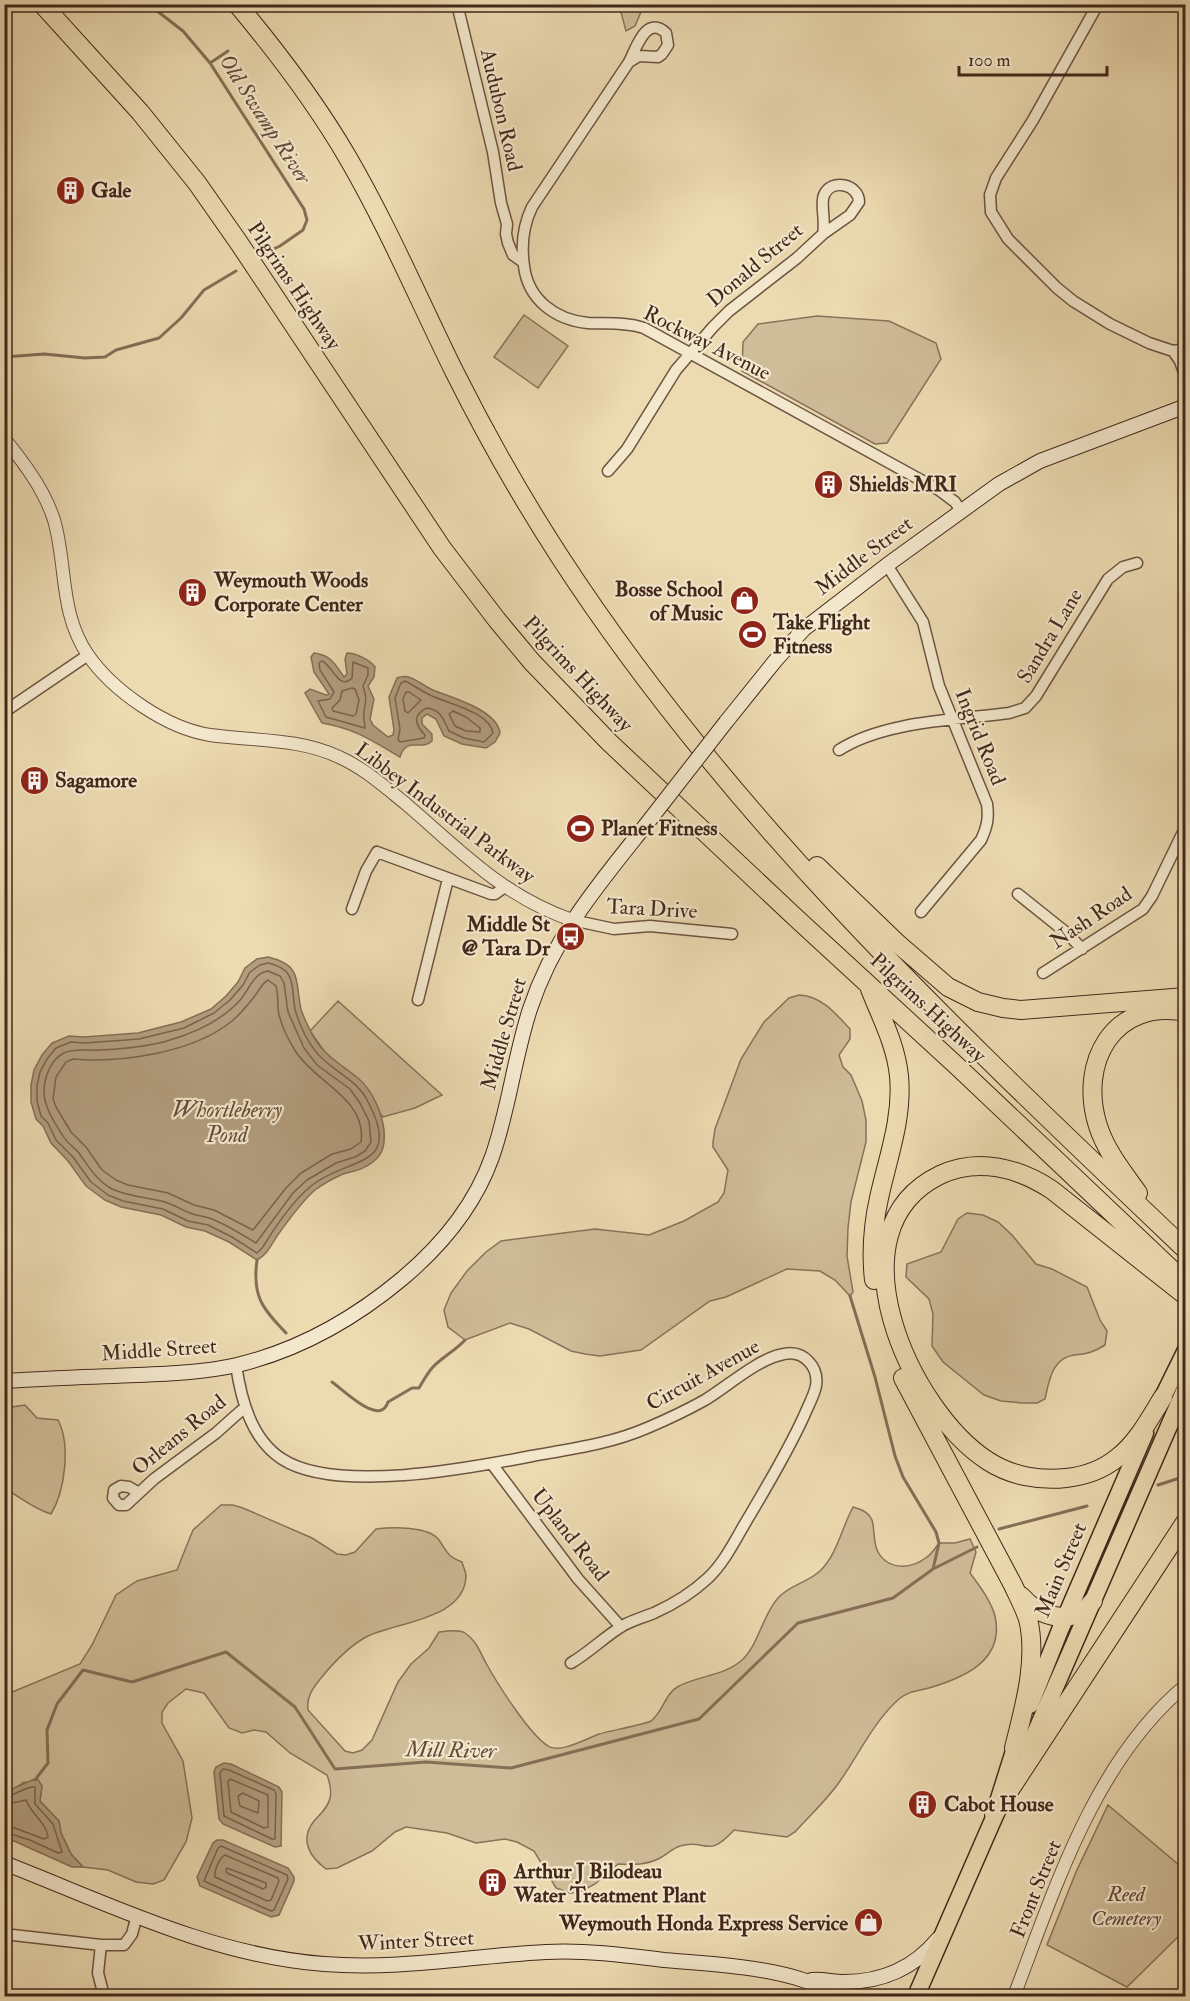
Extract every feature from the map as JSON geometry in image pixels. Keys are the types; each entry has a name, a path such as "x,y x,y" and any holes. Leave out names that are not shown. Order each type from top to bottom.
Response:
{"highway":[{"name":"Pilgrims Highway","path":"42,4 146,119 197,183 431,532 509,635 596,729 945,1054 1185,1283"},
{"name":"Pilgrims Highway","path":"237,4 311,100 350,160 503,463 549,540 629,658 718,770 825,892 912,984 1008,1080 1185,1250"},
{"path":"718,770 901,947 940,981 962,996 986,1005 1021,1010 1185,997"},
{"path":"868,984 894,1048 899,1083 897,1124 879,1199 874,1234 873,1276 881,1323 894,1361 1022,1598 1033,1607 1052,1616 1065,1618 1081,1612 1093,1600"},
{"path":"1185,1012 1171,1010 1148,1012 1127,1021 1114,1031 1104,1043 1096,1064 1092,1096 1098,1128 1111,1154 1149,1207 1185,1250"},
{"path":"1163,1397 1128,1447 1114,1460 1092,1472 1069,1478 1045,1479 1020,1475 995,1465 973,1449 950,1427 928,1399 911,1368 898,1338 889,1300 885,1265 887,1243 891,1228 901,1209 911,1196 929,1181 958,1169 982,1166 1000,1167 1028,1175 1052,1190 1185,1296"},
{"path":"994,1814 1185,1521"},
{"path":"1013,1584 1027,1617 1031,1642 1025,1697 1014,1748"}],"main road":[{"name":"Middle Street","path":"4,1381 160,1374 236,1365 291,1348 350,1318 386,1292 450,1232 474,1196 492,1160 530,1008 545,971 572,920 782,652 804,629 887,565 1012,475 1040,461 1185,406"},
{"name":"Main Street","path":"994,1814 1014,1748 1065,1618 1139,1447 1185,1350"},
{"name":"Main Street","path":"916,1996 994,1814 1036,1734 1185,1387"},
{"name":"Winter Street","path":"4,1863 189,1935 237,1950 281,1959 363,1966 409,1965 547,1952 588,1952 763,1970 804,1980 840,1996"},
{"path":"804,1980 844,1982 868,1981 885,1977 915,1962 943,1932"}],"street":[{"name":"Audubon Road","path":"457,4 480,94 507,224 506,234 513,255 524,262"},
{"path":"1098,4 1033,120 996,178 990,195 992,212 1008,239 1073,302 1149,343 1173,351 1185,349"},
{"name":"Rockway Avenue","path":"629,62 542,190 529,213 525,228 524,262 528,283 535,297 561,316 587,323 633,325 644,328 939,490 955,502 961,511"},
{"name":"Donald Street","path":"608,471 627,450 676,370 721,319 823,234 855,211 859,198 848,186 836,185 826,191 822,202 825,218 823,234"},
{"path":"507,224 525,228"},
{"path":"1173,351 1180,361 1185,379"},
{"name":"Libbey Industrial Parkway","path":"4,438 38,485 54,519 69,609 76,634 88,655 137,705 173,724 208,735 305,746 324,751 353,764 380,782 476,866 505,887 550,913 572,920"},
{"name":"Sandra Lane","path":"839,750 862,737 879,731 1016,712 1030,705 1103,586 1123,567 1137,563"},
{"name":"Ingrid Road","path":"887,565 923,622 939,686 987,804 988,820 981,840 921,912"},
{"path":"4,712 88,655"},
{"name":"Nash Road","path":"1043,973 1147,906 1185,826"},
{"path":"352,909 366,871 377,852 490,894 495,894 505,887"},
{"path":"418,1000 448,879"},
{"path":"1018,894 1072,937 1082,948"},
{"name":"Tara Drive","path":"572,920 614,929 650,926 732,934"},
{"name":"Circuit Avenue","path":"236,1365 244,1407 263,1441 272,1451 290,1463 316,1471 399,1476 492,1464 595,1445 647,1428 705,1400 749,1370 771,1359 784,1354 798,1354 808,1359 817,1377 816,1389 784,1455 720,1564 695,1590 676,1602 621,1627 572,1663"},
{"name":"Orleans Road","path":"139,1493 216,1433 244,1407"},
{"name":"Upland Road","path":"492,1464 578,1579 621,1627"},
{"name":"Front Street","path":"1014,1996 1075,1843 1102,1790 1128,1747 1185,1685"},
{"path":"4,1934 101,1945 124,1945 132,1934 137,1915"},
{"path":"101,1945 98,1973 104,1996"}],"green space":[{"path":"619,5 644,5 635,26 626,31"},
{"path":"524,315 568,346 538,388 494,357"},
{"path":"817,316 889,321 936,343 941,359 887,443 875,444 742,371 743,342 758,324"},
{"path":"799,995 822,1002 850,1029 850,1039 839,1055 862,1101 866,1120 866,1142 851,1202 848,1228 847,1256 853,1292 850,1296 835,1280 820,1271 787,1269 726,1297 710,1301 641,1350 600,1356 571,1351 529,1329 510,1323 465,1340 448,1327 444,1310 451,1293 467,1271 501,1241 595,1229 649,1235 684,1221 718,1202 724,1193 728,1170 713,1147 715,1129 741,1059 764,1022 789,998"},
{"name":"Whortleberry Pond","path":"338,1001 442,1095 415,1108 383,1117 342,1067 327,1055 310,1031"},
{"path":"967,1213 983,1215 998,1222 1036,1264 1052,1269 1087,1287 1100,1320 1107,1331 1105,1345 1090,1352 1067,1357 1056,1365 1045,1399 1037,1403 1001,1401 984,1395 943,1362 932,1346 933,1314 929,1299 906,1277 907,1264 941,1252 958,1219"},
{"path":"25,1405 37,1418 58,1420 62,1430 65,1467 60,1493 51,1514 38,1509 5,1489 5,1408"},
{"path":"221,1505 243,1508 312,1538 337,1554 346,1555 355,1552 376,1529 419,1530 434,1535 451,1556 462,1562 466,1576 463,1591 454,1602 442,1611 359,1641 336,1661 313,1689 308,1701 308,1710 345,1751 353,1753 362,1750 372,1740 398,1682 411,1664 429,1648 439,1632 445,1631 462,1632 472,1639 514,1708 540,1740 548,1746 566,1747 599,1734 651,1721 674,1689 728,1669 742,1660 753,1646 768,1613 778,1598 787,1590 815,1575 826,1564 853,1507 864,1511 871,1517 878,1552 894,1565 915,1564 931,1554 939,1543 955,1543 970,1539 976,1552 970,1573 991,1605 995,1616 994,1645 987,1656 967,1673 942,1684 906,1694 899,1699 874,1727 835,1788 795,1832 787,1837 734,1830 725,1839 712,1846 689,1844 677,1847 650,1862 618,1864 595,1884 580,1892 570,1893 556,1888 534,1851 517,1842 505,1839 476,1843 447,1833 406,1827 395,1832 372,1851 337,1868 326,1869 311,1854 307,1835 314,1821 329,1802 331,1789 327,1775 290,1753 266,1732 254,1730 242,1733 229,1728 204,1693 186,1689 168,1703 162,1712 162,1723 183,1761 192,1818 186,1842 164,1880 153,1884 136,1882 108,1870 83,1867 71,1854 61,1833 59,1821 40,1801 42,1786 24,1782 5,1792 5,1695 80,1664 92,1645 116,1595 137,1581 177,1570 193,1530"},
{"name":"Reed Cemetery","path":"1108,1805 1185,1870 1185,1930 1127,1987 1047,1945 1076,1872"}],"water":[{"path":"314,653 329,658 344,677 347,674 345,659 347,653 366,659 373,664 374,677 368,686 374,699 370,719 373,725 388,737 393,735 394,730 389,697 397,678 402,677 412,678 430,689 483,711 497,725 500,733 495,742 486,748 462,744 444,736 436,719 427,714 422,718 422,724 432,734 432,741 428,744 406,747 400,757 354,732 322,723 305,693 310,689 329,694 314,672 311,657"},
{"name":"Whortleberry Pond","path":"268,957 279,960 292,970 297,983 302,1012 319,1045 368,1089 381,1116 384,1140 382,1152 373,1162 362,1169 336,1177 310,1195 290,1218 266,1253 257,1260 229,1242 205,1231 186,1227 161,1215 121,1207 105,1200 86,1186 68,1161 51,1143 43,1126 36,1119 31,1102 31,1085 34,1070 52,1043 69,1036 138,1033 181,1022 211,1009 238,982 245,968 257,959"},
{"path":"224,1763 231,1764 279,1787 282,1792 281,1846 275,1847 223,1824 219,1819 214,1772 216,1767"},
{"path":"37,1778 42,1786 40,1801 59,1821 61,1833 71,1854 83,1867 72,1867 5,1837 5,1792"},
{"path":"223,1840 288,1868 294,1881 279,1915 271,1917 200,1886 197,1877 213,1843"}],"waterway":[{"name":"Old Swamp River","path":"148,4 183,31 210,63 304,209 307,220 303,230 265,253"},
{"path":"210,63 228,51"},
{"name":"Old Swamp River","path":"4,357 44,354 85,358 105,357 116,350 159,338 181,318 204,290 236,271"},
{"path":"257,1260 256,1283 261,1301 286,1333"},
{"path":"850,1296 875,1377 895,1456 903,1477 936,1532 939,1543 933,1569"},
{"path":"332,1382 362,1405 378,1411 384,1409 388,1402 412,1388 419,1388 432,1368 465,1340"},
{"name":"Mill River","path":"1158,1485 1186,1476"},
{"name":"Mill River","path":"999,1529 1087,1506"},
{"name":"Mill River","path":"35,1780 48,1763 47,1730 57,1704 83,1670 132,1682 226,1652 295,1707 335,1769 426,1762 511,1768 699,1719 798,1623 893,1598 933,1569 977,1547"}],"place":[{"name":"Gale","path":"70,190"},
{"name":"Shields MRI","path":"828,484"},
{"name":"Weymouth Woods Corporate Center","path":"193,592"},
{"name":"Bosse School of Music","path":"744,601"},
{"name":"Take Flight Fitness","path":"752,634"},
{"name":"Sagamore","path":"34,780"},
{"name":"Planet Fitness","path":"580,828"},
{"name":"Middle St @ Tara Dr","path":"571,936"},
{"name":"Cabot House","path":"923,1804"},
{"name":"Arthur J Bilodeau Water Treatment Plant","path":"493,1883"},
{"name":"Weymouth Honda Express Service","path":"869,1923"}]}
